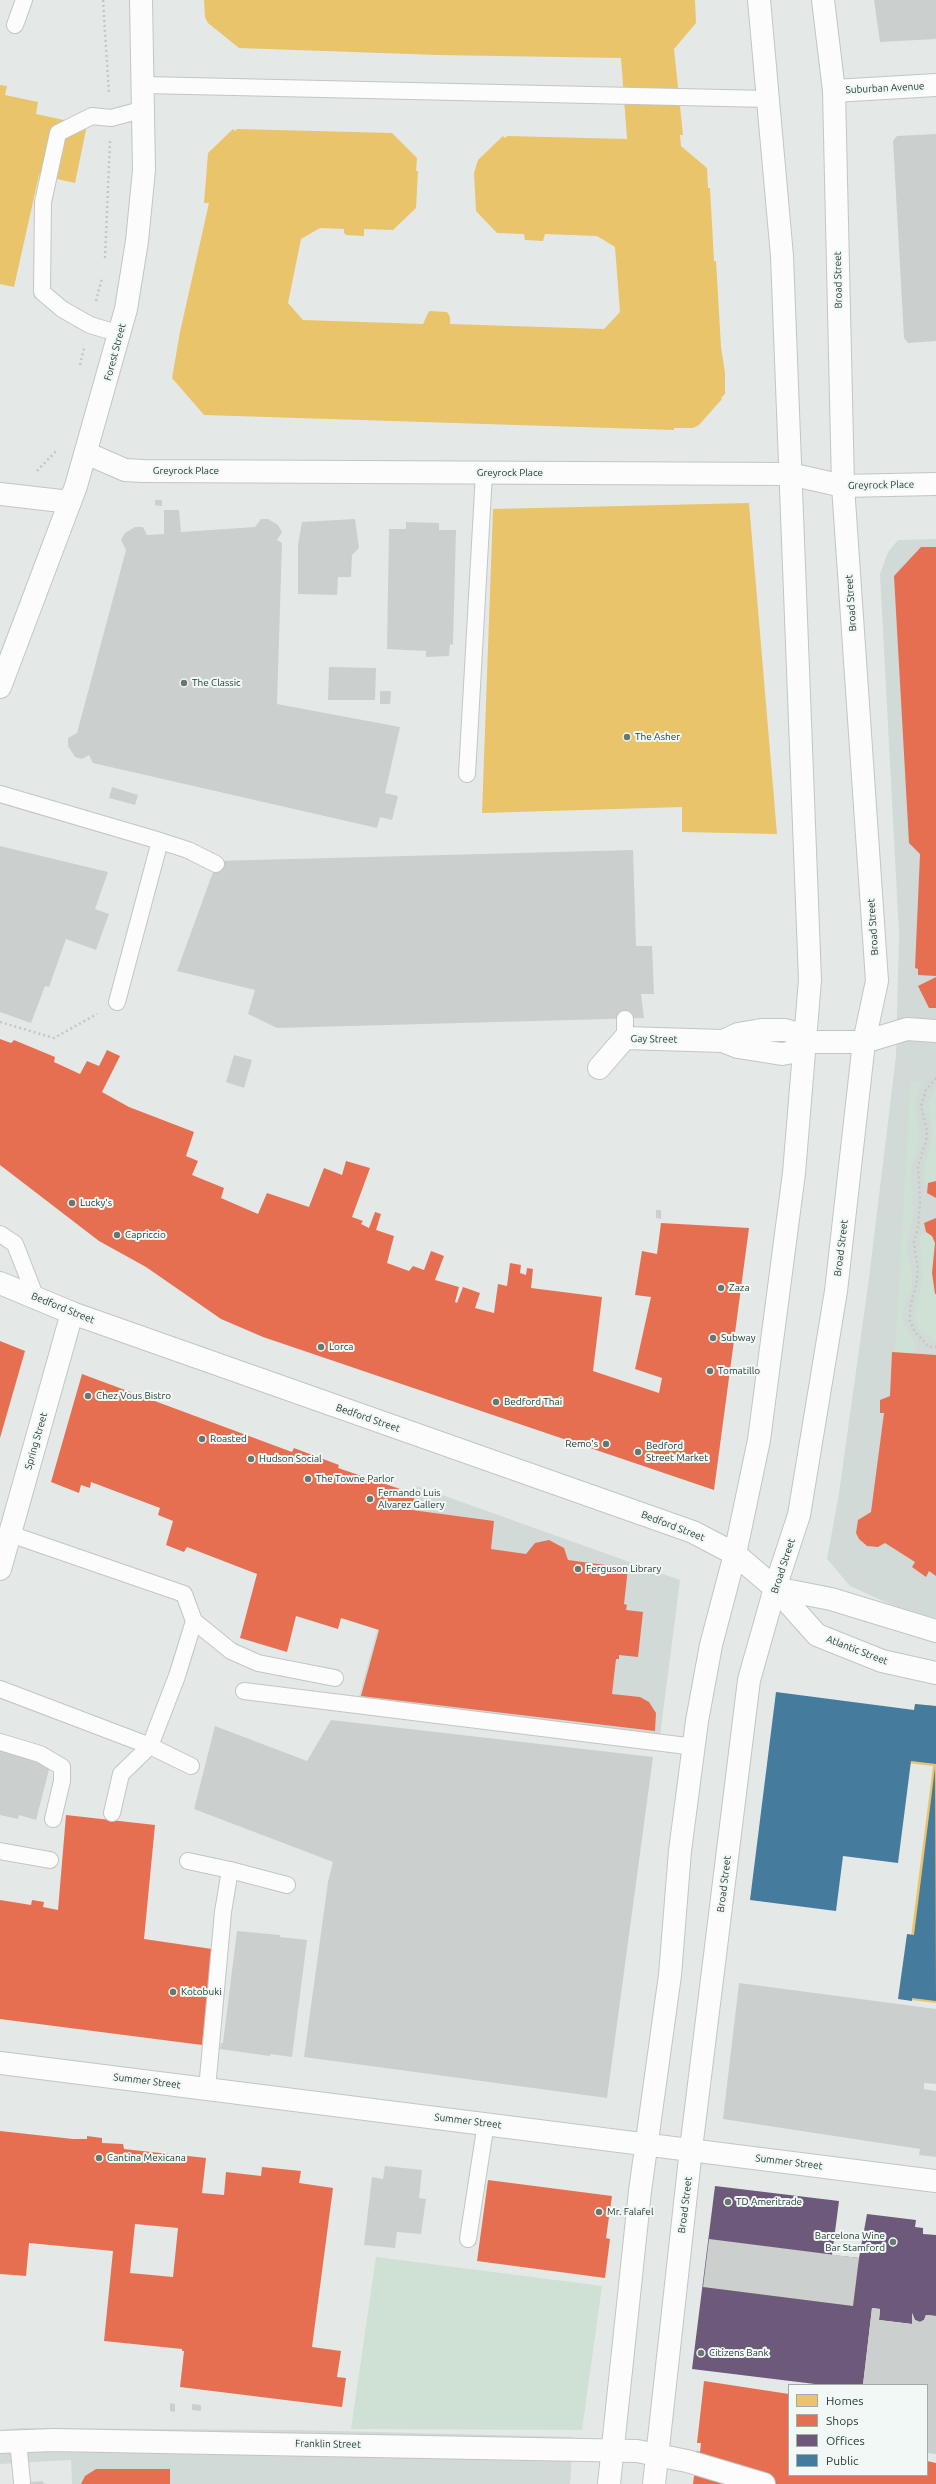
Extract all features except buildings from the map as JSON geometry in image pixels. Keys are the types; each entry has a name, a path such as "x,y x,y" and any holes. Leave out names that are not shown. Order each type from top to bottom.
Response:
{"main road":[{"name":"Forest Street","path":"0,687 70,502 120,334 132,278 142,200 145,109 141,0"},
{"path":"609,2484 611,2451 646,2144 670,1975 680,1851 695,1747 697,1721 712,1645 735,1554 759,1440 794,1173 803,1042 810,980 804,770 790,474 782,256 759,0"},
{"name":"Broad Street","path":"654,2484 656,2454 691,2150 750,1680 775,1588 799,1515 834,1307 864,1042 876,981 842,486 834,91 823,0"},
{"name":"Suburban Avenue","path":"834,91 936,85"},
{"name":"Greyrock Place","path":"86,452 125,470 790,474 842,486 936,484"},
{"path":"0,494 70,502"},
{"name":"Gay Street","path":"599,1068 625,1029 722,1041 738,1034 761,1030 785,1030 796,1034 803,1042"},
{"path":"803,1042 864,1042 907,1029 936,1031"},
{"name":"Bedford Street","path":"0,1283 72,1313 693,1532 735,1554"},
{"name":"Spring Street","path":"0,1569 72,1313"},
{"name":"Atlantic Street","path":"735,1554 775,1588 817,1635 882,1661 936,1673"},
{"name":"Atlantic Street","path":"775,1588 831,1599 936,1631"},
{"name":"Summer Street","path":"0,2063 486,2123 936,2181"},
{"name":"Franklin Street","path":"9,2442 340,2444 611,2451 656,2454 764,2484"}],"lane":[{"path":"15,25 24,0"},
{"path":"144,85 768,99"},
{"path":"120,334 90,325 62,309 42,292 43,202 58,133 92,116 111,118 145,109"},
{"path":"468,774 484,473"},
{"path":"0,794 188,850 216,864"},
{"path":"118,1002 160,841"},
{"path":"0,1234 15,1244 36,1298"},
{"path":"10,1534 184,1594 194,1621 230,1651 258,1662 335,1678"},
{"path":"112,1813 121,1774 150,1746 177,1676 194,1621"},
{"path":"0,1689 150,1746 191,1766"},
{"path":"244,1691 695,1747"},
{"path":"0,1742 40,1754 62,1766 62,1781 53,1819"},
{"path":"0,1851 50,1860"},
{"path":"188,1861 287,1885"},
{"path":"207,2089 223,1912 230,1870"},
{"path":"468,2239 486,2123"},
{"path":"9,2442 22,2482"}],"path":[{"path":"103,0 111,118 105,259"},
{"path":"79,371 103,274"},
{"path":"34,474 60,448"},
{"path":"0,1022 54,1038 118,1002"},
{"path":"936,1078 926,1090 921,1106 927,1131 926,1142 918,1166 920,1200 918,1227 914,1242 918,1270 916,1286 910,1307 910,1321 914,1332 929,1347 936,1347"}],"shaded area":[{"path":"936,539 936,1618 905,1611 850,1586 827,1559 839,1493 869,1278 896,1056 899,934 880,574 888,552 898,540"},
{"path":"417,1486 680,1580 660,1736 358,1700"},
{"path":"21,2428 297,2430 573,2437 570,2484 72,2484 71,2460 0,2464 0,2430"}],"green space":[{"path":"911,1080 922,1083 915,1101 919,1139 911,1168 913,1215 906,1246 912,1273 912,1286 906,1300 902,1319 915,1344 917,1354 895,1352"},
{"path":"936,1087 936,1181 928,1183 928,1187 924,1179 924,1169 931,1144 932,1129 928,1104"},
{"path":"926,1232 933,1237 935,1243 932,1268 936,1296 936,1342 919,1329 915,1314 923,1279 920,1243 921,1235"},
{"path":"376,2257 602,2286 582,2430 351,2429"}],"place":[{"name":"The Classic","path":"184,683"},
{"name":"The Asher","path":"627,737"},
{"name":"Lucky's","path":"72,1203"},
{"name":"Capriccio","path":"117,1235"},
{"name":"Zaza","path":"721,1288"},
{"name":"Subway","path":"713,1338"},
{"name":"Lorca","path":"321,1347"},
{"name":"Tomatillo","path":"710,1371"},
{"name":"Chez Vous Bistro","path":"88,1396"},
{"name":"Bedford Thai","path":"496,1402"},
{"name":"Roasted","path":"202,1439"},
{"name":"Remo's","path":"606,1444"},
{"name":"Bedford Street Market","path":"638,1452"},
{"name":"Hudson Social","path":"251,1459"},
{"name":"The Towne Parlor","path":"308,1479"},
{"name":"Fernando Luis Alvarez Gallery","path":"370,1499"},
{"name":"Ferguson Library","path":"578,1569"},
{"name":"Kotobuki","path":"173,1992"},
{"name":"Cantina Mexicana","path":"99,2158"},
{"name":"TD Ameritrade","path":"728,2202"},
{"name":"Mr. Falafel","path":"599,2212"},
{"name":"Barcelona Wine Bar Stamford","path":"893,2242"},
{"name":"Citizens Bank","path":"701,2353"}]}
